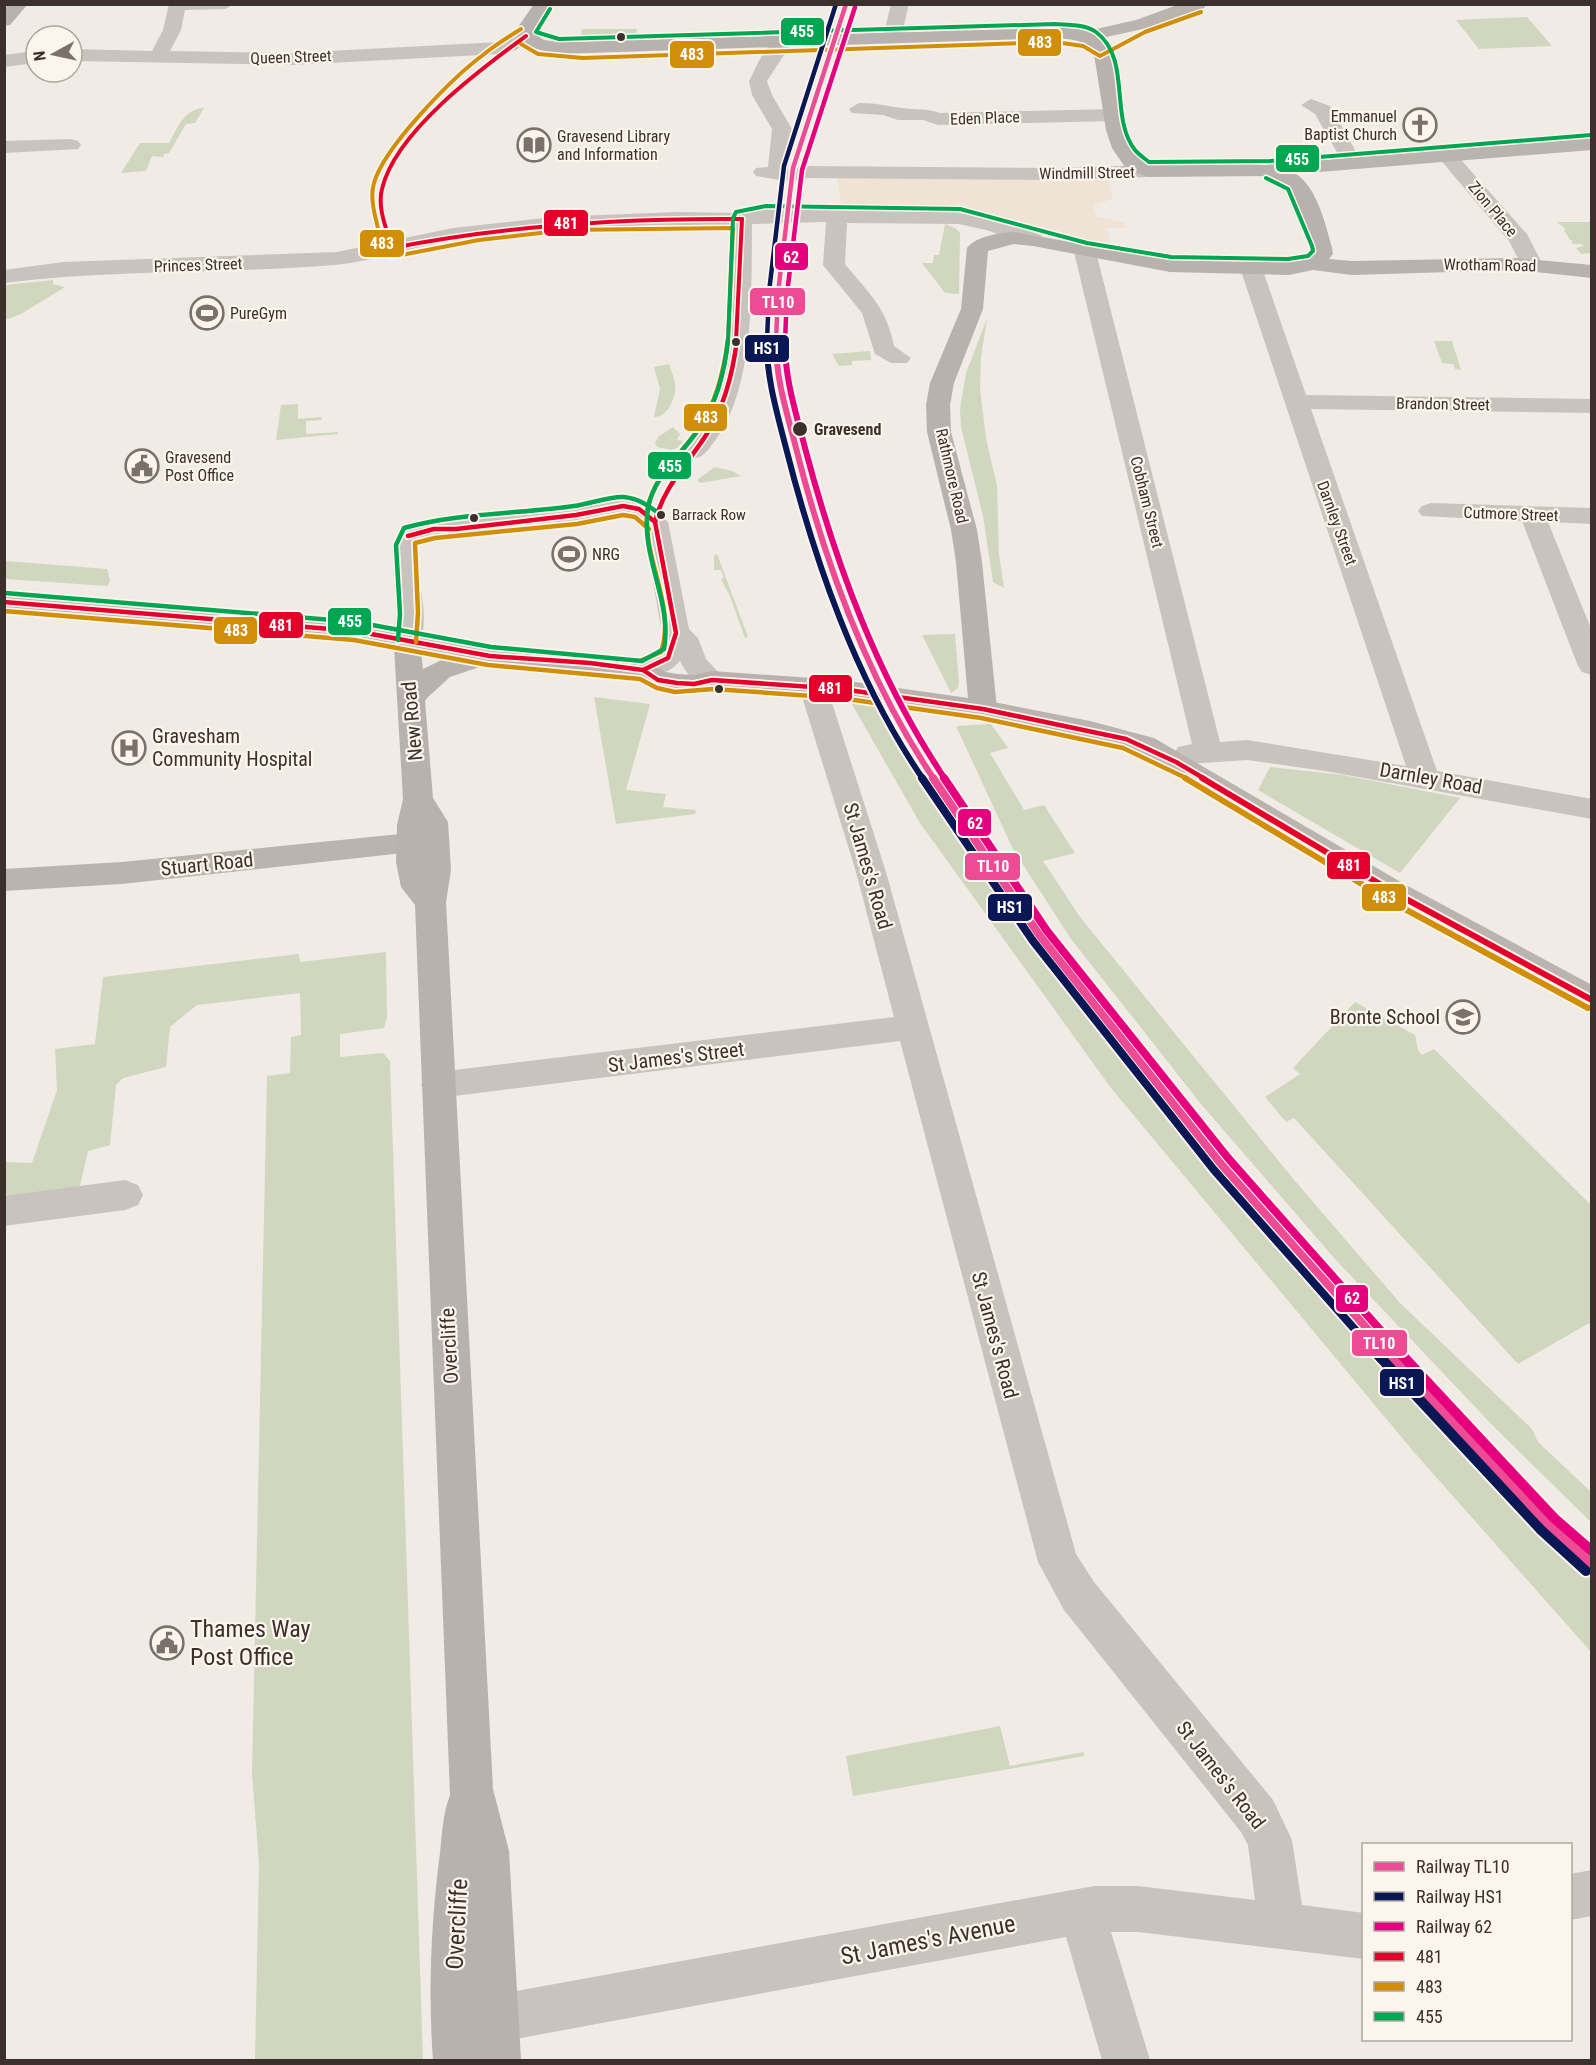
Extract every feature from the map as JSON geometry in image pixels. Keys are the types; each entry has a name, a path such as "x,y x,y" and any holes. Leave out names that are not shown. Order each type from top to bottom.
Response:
{"main road":[{"path":"4,21 18,4"},
{"path":"543,4 518,41 542,46 583,49 821,39 1055,33 1092,42 1126,156 1136,166 1147,171"},
{"path":"1270,170 1295,183 1321,244 1322,254 1313,264"},
{"name":"Windmill Street","path":"1147,171 1270,170"},
{"path":"978,249 999,240 1033,240"},
{"name":"Wrotham Road","path":"1033,240 1085,252 1170,266 1251,268 1313,264 1352,268 1532,265 1592,272"},
{"name":"Wrotham Road","path":"1321,244 1332,254 1343,258 1388,266"},
{"name":"Rathmore Road","path":"978,249 972,309 942,383 938,405 939,432 964,530 969,562 983,709"},
{"path":"4,602 355,631 490,656 590,663 643,670 658,680 677,683 694,684 712,680 813,687 983,709"},
{"name":"New Road","path":"407,641 418,799 410,844"},
{"path":"410,703 423,681 435,672 458,662 490,656"},
{"name":"New Road","path":"418,799 433,822 427,886"},
{"name":"Overcliffe","path":"410,844 427,886 471,1789 486,1851 490,2047"},
{"name":"Overcliffe","path":"457,2061 454,1971 461,1881 460,1855 471,1789"}],"street":[{"path":"158,57 172,30 178,5 225,4"},
{"path":"892,37 900,4"},
{"path":"1092,42 1198,4"},
{"name":"Queen Street","path":"84,55 291,59 493,49 518,41"},
{"path":"783,215 777,173 782,129 763,97 758,81 777,48 784,41"},
{"path":"4,61 24,58"},
{"path":"1311,105 1323,110 1353,164"},
{"name":"Eden Place","path":"859,109 884,109 898,114 924,114 938,119 1114,115"},
{"name":"Windmill Street","path":"1270,170 1592,144"},
{"path":"4,147 71,145"},
{"name":"Zion Place","path":"1448,157 1519,239 1532,265"},
{"name":"Windmill Street","path":"777,173 1134,174 1147,171"},
{"name":"Wrotham Road","path":"742,219 783,215 959,218 992,225 1033,240"},
{"path":"832,216 834,265 872,310 878,321 883,349 899,358"},
{"name":"Princes Street","path":"4,277 63,269 303,261 361,255 453,234 553,223 676,218 742,219"},
{"path":"959,218 969,226 978,249"},
{"path":"694,452 708,435 716,419 734,359 742,219"},
{"name":"Cobham Street","path":"1085,252 1208,751"},
{"name":"Darnley Street","path":"1251,268 1294,402 1384,654 1424,777"},
{"name":"Brandon Street","path":"1294,402 1592,406"},
{"name":"New Road","path":"407,641 409,614 405,545 408,536 434,529 456,529 576,515 623,506 639,509 655,522 676,633"},
{"name":"Cutmore Street","path":"1431,511 1592,516"},
{"path":"1532,515 1590,656"},
{"path":"643,670 669,658 674,651 676,633 684,638 694,663 712,680"},
{"name":"St James's Road","path":"813,687 857,823 1058,1562 1079,1596 1257,1816 1270,1840 1278,1881 1282,1927"},
{"path":"983,709 1126,739 1176,762 1395,893 1592,999"},
{"name":"Darnley Road","path":"1176,762 1188,753 1247,750 1424,777 1592,809"},
{"name":"Darnley Road","path":"1212,783 1237,762 1269,754"},
{"name":"Stuart Road","path":"4,880 122,873 410,844"},
{"name":"St James's Street","path":"438,1085 914,1027"},
{"path":"4,1211 125,1195"},
{"path":"1572,1897 1592,1893"},
{"name":"St James's Avenue","path":"490,2047 826,1960 1081,1911 1138,1909 1362,1936"},
{"path":"1081,1911 1126,2061"}],"green space":[{"path":"1527,17 1552,46 1479,49 1456,20"},
{"path":"582,29 637,29 636,36 581,36"},
{"path":"204,108 195,123 186,124 169,153 164,154 163,157 152,156 146,171 121,173 140,143 169,143 187,115"},
{"path":"1557,222 1591,222 1591,253 1581,254 1576,248 1584,246 1573,244 1571,241 1574,240 1570,240 1564,230 1566,229"},
{"path":"945,224 960,233 959,294 945,293 922,263 933,263 934,255 939,255"},
{"path":"53,280 53,284 65,287 21,314 5,320 5,285"},
{"path":"987,319 981,357 980,389 986,438 997,486 999,554 1004,588 993,582 983,516 961,427 960,409 966,373"},
{"path":"1434,341 1452,341 1461,370 1455,369 1453,364 1442,363"},
{"path":"870,351 871,360 852,361 852,365 839,366 832,354"},
{"path":"669,364 675,383 673,400 663,414 654,417 660,389 654,367"},
{"path":"298,404 298,419 322,417 321,420 306,421 306,434 338,432 338,434 276,440 281,405"},
{"path":"673,427 680,434 677,440 683,441 677,448 671,450 657,447 655,443 658,437"},
{"path":"715,467 741,476 700,483 697,480"},
{"path":"717,554 748,637 745,638 730,596 721,579 724,578 721,570 714,570 714,556"},
{"path":"5,561 107,569 110,580 108,586 5,579"},
{"path":"955,634 959,683 958,688 951,693 922,635"},
{"path":"594,697 650,704 626,790 666,794 663,807 696,810 695,814 616,824"},
{"path":"849,699 880,707 903,754 1064,985 1217,1176 1465,1457 1591,1577 1591,1652 1413,1451 1111,1088 920,823"},
{"path":"991,724 1008,748 990,753 1024,810 1044,805 1075,853 1043,861 1080,917 1295,1181 1400,1303 1532,1429 1538,1442 1591,1492 1591,1522 1496,1429 1335,1259 1201,1104 1071,939 1013,849 956,726"},
{"path":"1270,767 1343,775 1460,798 1400,873 1258,790"},
{"path":"386,952 387,1017 384,1028 340,1034 340,1057 383,1053 390,1061 423,2060 255,2060 259,1864 252,1773 267,1076 290,1073 291,1037 301,1035 300,993 197,1005 170,1027 166,1067 123,1078 116,1085 110,1145 88,1151 79,1190 18,1200 5,1194 5,1162 32,1163 57,1090 55,1049 95,1044 103,977 299,954 300,962"},
{"path":"1355,1002 1415,1035 1418,1050 1422,1055 1434,1049 1591,1205 1591,1322 1518,1364 1294,1118 1286,1122 1265,1097 1300,1074 1293,1068"},
{"path":"1000,1726 1010,1766 1084,1752 1084,1756 853,1796 846,1756"}],"shaded area":[{"path":"837,174 1107,176 1113,199 1093,205 1096,216 1124,223 1125,228 1107,228 1113,252 1016,229 842,212"}],"rail line":[{"name":"HS1","path":"836,4 784,166 769,292 767,346 773,397 796,487 832,594 867,681 905,753 1033,941 1214,1170 1412,1394 1541,1530 1586,1571"},
{"name":"TL10","path":"846,4 793,168 778,293 776,346 782,395 805,484 841,591 875,677 913,748 1040,936 1221,1164 1419,1388 1548,1524 1592,1564"},
{"name":"62","path":"855,7 802,170 787,294 785,346 791,393 814,481 849,588 883,673 921,743 1047,931 1228,1158 1426,1382 1554,1518 1592,1551"}],"transit line":[{"name":"455","path":"550,9 536,32 559,39 1055,24 1086,28 1096,32 1107,44 1114,59 1127,135 1135,150 1149,162 1270,161 1591,135"},
{"name":"483","path":"521,44 538,54 583,58 1055,42 1083,46 1100,56 1145,32 1201,12"},
{"name":"483","path":"521,29 482,55 438,97 404,135 379,170 373,186 374,212 384,251 391,257 479,240 566,230 733,228 730,324 722,372 706,417 657,483 648,508 650,543 663,604 665,639 661,652 640,661"},
{"name":"481","path":"392,248 384,219 381,196 387,174 397,157 426,121 460,87 493,58 526,36"},
{"name":"455","path":"5,593 356,622 491,647 642,661 664,649 667,633 650,552 648,507 658,482 700,428 716,393 723,369 730,319 733,218 736,212 766,206 960,209 1087,243 1171,257 1288,259 1308,256 1313,251 1312,246 1288,189 1266,178"},
{"name":"481","path":"392,248 479,232 566,223 610,220 742,219"},
{"name":"481","path":"643,670 668,658 676,633 655,522 659,506 672,480 709,431 725,394 732,370 739,320 742,219"},
{"name":"455","path":"398,640 400,614 396,545 404,528 432,520 455,520 575,506 622,497 643,501 661,515"},
{"name":"481","path":"408,536 434,529 456,529 576,515 623,506 639,509 655,522"},
{"name":"483","path":"416,642 418,613 415,543 435,538 577,524 623,515 635,517 649,529"},
{"name":"481","path":"4,602 355,631 490,656 590,663 643,670 658,680 677,683 694,684 712,680 841,689 983,709 1126,739 1176,762 1395,893 1592,1000"},
{"name":"483","path":"4,611 354,640 488,665 640,679 657,688 675,692 713,689 840,698 981,718 1123,748 1172,770 1390,901 1588,1008"}],"place":[{"name":"Emmanuel Baptist Church","path":"1420,125"},
{"name":"Gravesend Library and Information","path":"534,145"},
{"name":"PureGym","path":"207,313"},
{"name":"Gravesend","path":"800,429"},
{"name":"Gravesend Post Office","path":"142,466"},
{"name":"Barrack Row","path":"661,515"},
{"name":"NRG","path":"569,554"},
{"name":"Gravesham Community Hospital","path":"129,748"},
{"name":"Bronte School","path":"1463,1017"},
{"name":"Thames Way Post Office","path":"167,1643"}]}
